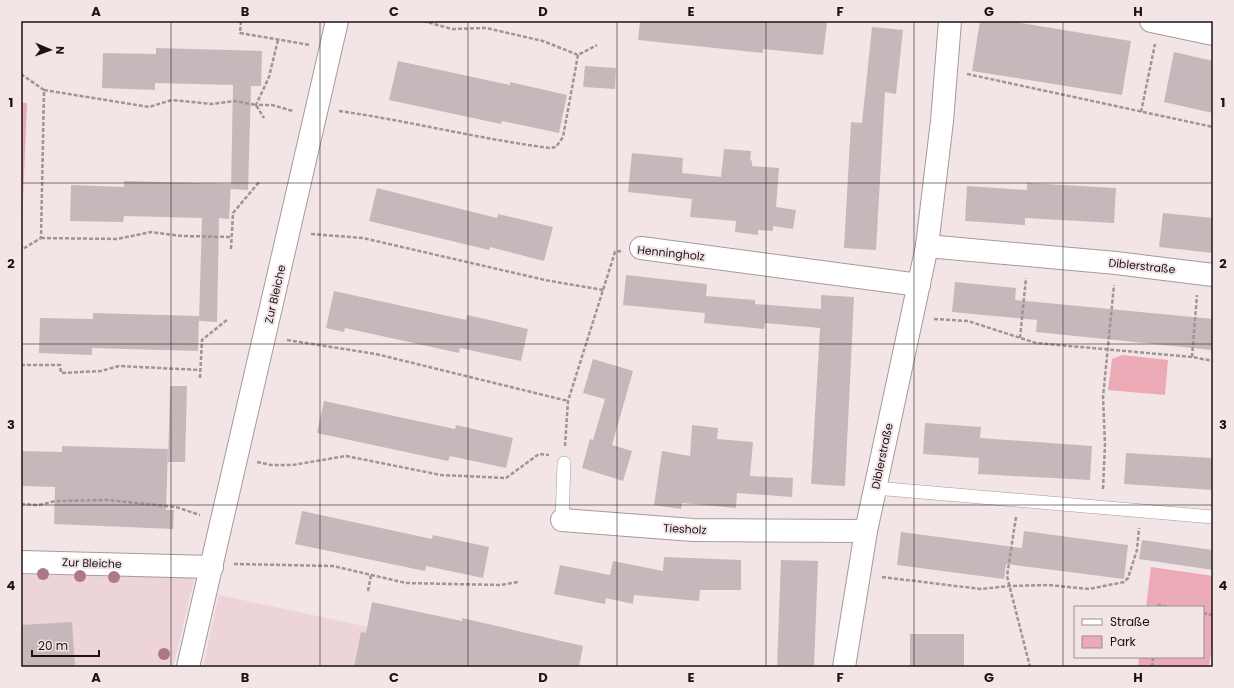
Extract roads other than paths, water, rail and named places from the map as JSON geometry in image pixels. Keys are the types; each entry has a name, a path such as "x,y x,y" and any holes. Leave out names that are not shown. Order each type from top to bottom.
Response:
{"street":[{"name":"Zur Bleiche","path":"188,667 289,233 308,111 331,49 337,21"},
{"name":"Diblerstraße","path":"844,667 866,531 927,246 942,121 950,21"},
{"path":"1155,22 1213,34"},
{"name":"Diblerstraße","path":"927,246 1116,263 1206,274"},
{"name":"Henningholz","path":"641,248 919,285"},
{"name":"Tiesholz","path":"562,520 693,530 866,531"},
{"name":"Zur Bleiche","path":"21,562 212,567"}],"lane":[{"name":"Tiesholz","path":"562,520 564,460"},
{"path":"875,488 1213,517"}]}
